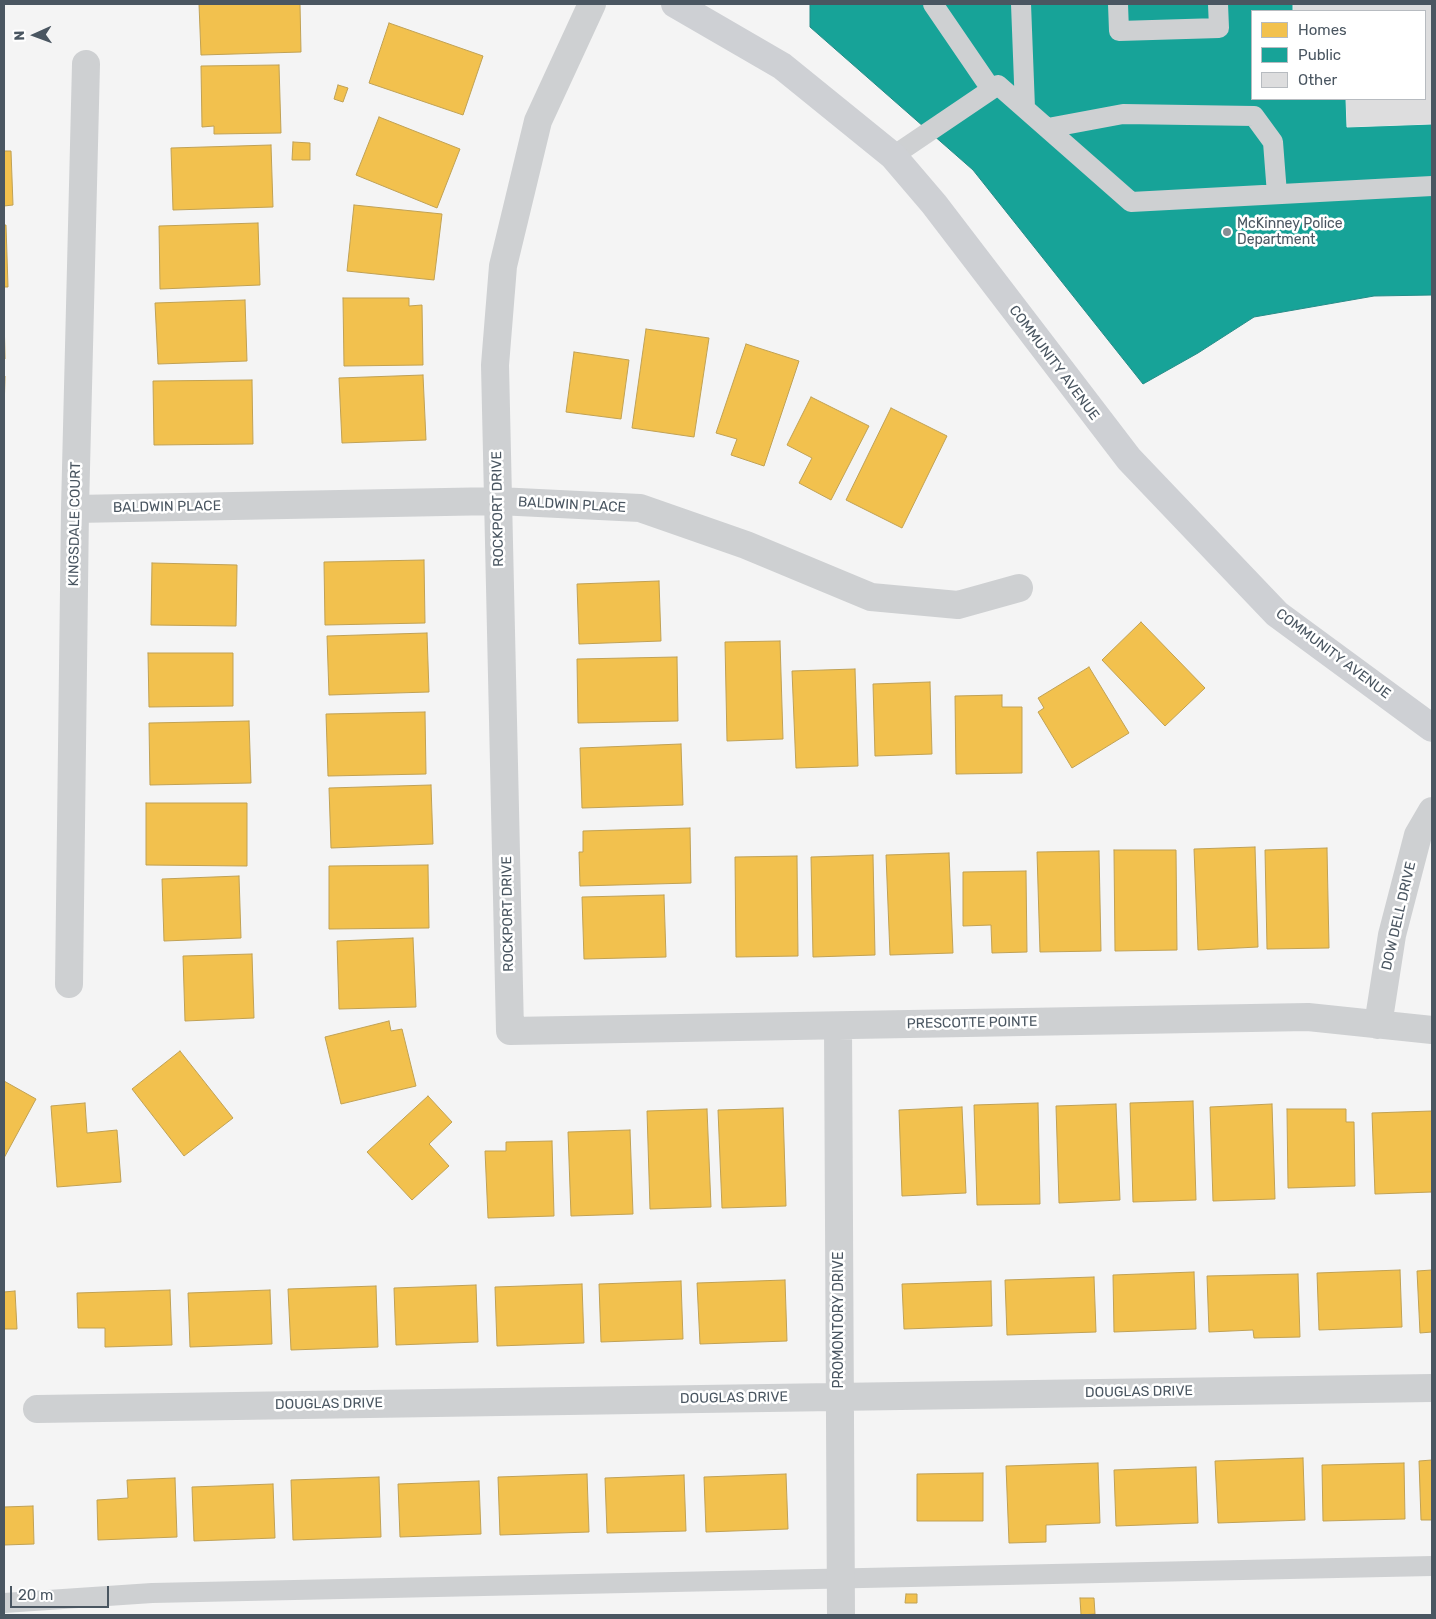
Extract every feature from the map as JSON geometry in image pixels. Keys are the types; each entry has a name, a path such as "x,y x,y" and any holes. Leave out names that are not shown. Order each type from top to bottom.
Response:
{"street":[{"name":"ROCKPORT DRIVE","path":"510,1030 495,365 503,266 538,121 592,4"},
{"name":"COMMUNITY AVENUE","path":"675,4 782,66 893,156 934,204 1129,459 1277,614 1432,728"},
{"name":"KINGSDALE COURT","path":"69,984 75,509 86,64"},
{"name":"BALDWIN PLACE","path":"75,509 498,501 640,508 746,545 871,597 958,605 1019,588"},
{"name":"DOW DELL DRIVE","path":"1378,1025 1392,935 1418,835 1432,811"},
{"name":"PRESCOTTE POINTE","path":"510,1030 1308,1018 1432,1030"},
{"name":"PROMONTORY DRIVE","path":"838,1026 841,1615"},
{"name":"DOUGLAS DRIVE","path":"36,1409 1432,1388"}],"lane":[{"path":"933,4 991,89"},
{"path":"1021,4 1025,108"},
{"path":"1118,4 1119,31 1219,28 1218,4"},
{"path":"893,156 998,85 1131,202 1432,186"},
{"path":"1048,128 1123,114 1254,116 1273,142 1278,194"},
{"path":"4,1603 152,1593 1432,1566"}],"building: Homes":[{"path":"199,4 300,4 301,52 201,55"},
{"path":"389,23 483,56 463,115 369,83"},
{"path":"279,65 281,133 214,134 214,126 202,127 201,66"},
{"path":"338,85 348,88 343,102 334,99"},
{"path":"379,117 460,149 437,208 356,175"},
{"path":"293,142 310,143 310,160 292,160"},
{"path":"271,145 273,207 173,210 171,148"},
{"path":"4,151 11,151 13,205 4,206"},
{"path":"354,205 442,214 434,280 347,271"},
{"path":"258,223 260,285 160,289 159,226"},
{"path":"4,225 6,225 8,287 4,287"},
{"path":"343,298 409,298 409,306 422,305 423,365 344,366"},
{"path":"245,300 247,361 158,364 155,303"},
{"path":"4,313 5,359 4,359"},
{"path":"646,329 709,338 694,437 632,428"},
{"path":"746,344 799,361 764,466 731,455 737,439 716,433"},
{"path":"574,352 629,360 621,419 566,412"},
{"path":"423,375 426,440 342,443 339,378"},
{"path":"4,376 5,376 4,412"},
{"path":"252,380 253,444 154,445 153,381"},
{"path":"811,397 869,426 831,500 799,483 812,458 787,445"},
{"path":"891,408 947,436 902,528 846,500"},
{"path":"424,560 425,623 325,625 324,562"},
{"path":"152,563 237,565 236,626 151,625"},
{"path":"659,581 661,641 579,644 577,584"},
{"path":"1141,622 1205,688 1165,726 1102,660"},
{"path":"427,633 429,692 329,695 327,636"},
{"path":"780,641 783,739 727,741 725,642"},
{"path":"148,653 233,653 233,706 149,707"},
{"path":"677,657 678,721 578,723 577,659"},
{"path":"1089,667 1129,733 1072,768 1038,712 1044,708 1038,698"},
{"path":"855,669 858,766 796,768 792,671"},
{"path":"930,682 932,754 875,756 873,684"},
{"path":"1002,695 1002,707 1022,707 1022,773 956,774 955,696"},
{"path":"425,712 426,774 328,776 326,714"},
{"path":"249,721 251,783 150,785 149,723"},
{"path":"681,744 683,805 582,808 580,748"},
{"path":"431,785 433,844 331,848 329,788"},
{"path":"146,803 247,803 247,866 146,865"},
{"path":"690,828 691,883 580,886 579,852 583,852 583,831"},
{"path":"1255,847 1258,947 1198,950 1194,849"},
{"path":"1327,848 1329,948 1267,949 1265,850"},
{"path":"1114,850 1176,850 1177,950 1115,951"},
{"path":"1099,851 1101,951 1040,952 1037,852"},
{"path":"949,853 953,953 890,955 886,855"},
{"path":"873,855 875,955 813,957 811,857"},
{"path":"797,856 798,956 736,957 735,857"},
{"path":"428,865 429,928 329,929 329,866"},
{"path":"1026,871 1027,952 992,953 991,925 963,926 963,872"},
{"path":"239,876 241,938 164,941 162,879"},
{"path":"664,895 666,957 584,959 582,897"},
{"path":"413,938 416,1007 339,1009 337,941"},
{"path":"252,954 254,1018 185,1021 183,956"},
{"path":"389,1021 391,1031 402,1029 416,1086 341,1104 325,1037"},
{"path":"180,1051 233,1118 184,1156 132,1089"},
{"path":"4,1081 36,1099 4,1158"},
{"path":"428,1096 452,1122 429,1144 449,1166 412,1200 367,1152"},
{"path":"1193,1101 1196,1200 1133,1202 1130,1103"},
{"path":"85,1103 87,1133 117,1130 121,1182 57,1187 51,1106"},
{"path":"1038,1103 1040,1204 977,1205 974,1105"},
{"path":"1116,1104 1120,1200 1059,1203 1056,1106"},
{"path":"1272,1104 1275,1199 1213,1201 1210,1107"},
{"path":"962,1107 966,1193 902,1196 899,1110"},
{"path":"783,1108 786,1206 722,1208 718,1110"},
{"path":"707,1109 711,1207 650,1209 647,1111"},
{"path":"1287,1109 1346,1109 1346,1122 1354,1122 1355,1186 1288,1188"},
{"path":"1432,1111 1432,1192 1375,1194 1372,1113"},
{"path":"630,1130 633,1214 571,1216 568,1132"},
{"path":"552,1141 554,1216 488,1218 485,1151 506,1151 506,1142"},
{"path":"1400,1270 1402,1327 1319,1330 1317,1273"},
{"path":"1432,1270 1432,1332 1420,1333 1417,1271"},
{"path":"1194,1272 1196,1329 1114,1332 1113,1275"},
{"path":"1298,1274 1300,1337 1254,1338 1253,1330 1209,1332 1207,1276"},
{"path":"1094,1277 1096,1332 1007,1335 1005,1280"},
{"path":"785,1280 787,1341 700,1344 697,1283"},
{"path":"681,1281 683,1339 601,1342 599,1284"},
{"path":"991,1281 992,1326 904,1329 902,1284"},
{"path":"582,1284 584,1343 497,1346 495,1287"},
{"path":"476,1285 478,1342 396,1345 394,1288"},
{"path":"376,1286 378,1347 291,1350 288,1289"},
{"path":"170,1290 172,1345 105,1347 105,1328 78,1328 77,1293"},
{"path":"270,1290 272,1344 190,1347 188,1293"},
{"path":"15,1291 17,1329 4,1329 4,1292"},
{"path":"1303,1458 1305,1520 1218,1523 1215,1461"},
{"path":"1432,1460 1432,1520 1421,1520 1419,1461"},
{"path":"1098,1463 1100,1523 1046,1525 1046,1542 1009,1543 1006,1466"},
{"path":"1404,1463 1405,1519 1323,1521 1322,1465"},
{"path":"1196,1467 1198,1523 1116,1526 1114,1470"},
{"path":"983,1473 983,1521 917,1521 917,1474"},
{"path":"587,1474 589,1532 500,1535 498,1477"},
{"path":"786,1474 788,1529 706,1532 704,1477"},
{"path":"684,1475 686,1531 607,1533 605,1478"},
{"path":"379,1477 381,1537 293,1540 291,1480"},
{"path":"175,1478 177,1537 98,1540 97,1500 128,1498 127,1480"},
{"path":"479,1481 481,1534 400,1537 398,1484"},
{"path":"273,1484 275,1538 194,1541 192,1487"},
{"path":"33,1506 34,1544 4,1545 4,1507"},
{"path":"906,1594 917,1594 917,1603 905,1603"},
{"path":"1080,1598 1094,1598 1095,1614 1081,1615"}],"building: Public":[{"name":"McKinney Police Department","path":"810,4 1432,4 1432,295 1374,296 1254,317 1198,353 1143,384 973,170 810,27"}],"building: Other":[{"path":"1293,4 1432,4 1432,124 1347,127 1346,100 1426,100 1426,10 1293,10"}],"place":[{"name":"McKinney Police Department","path":"1227,232"}]}
